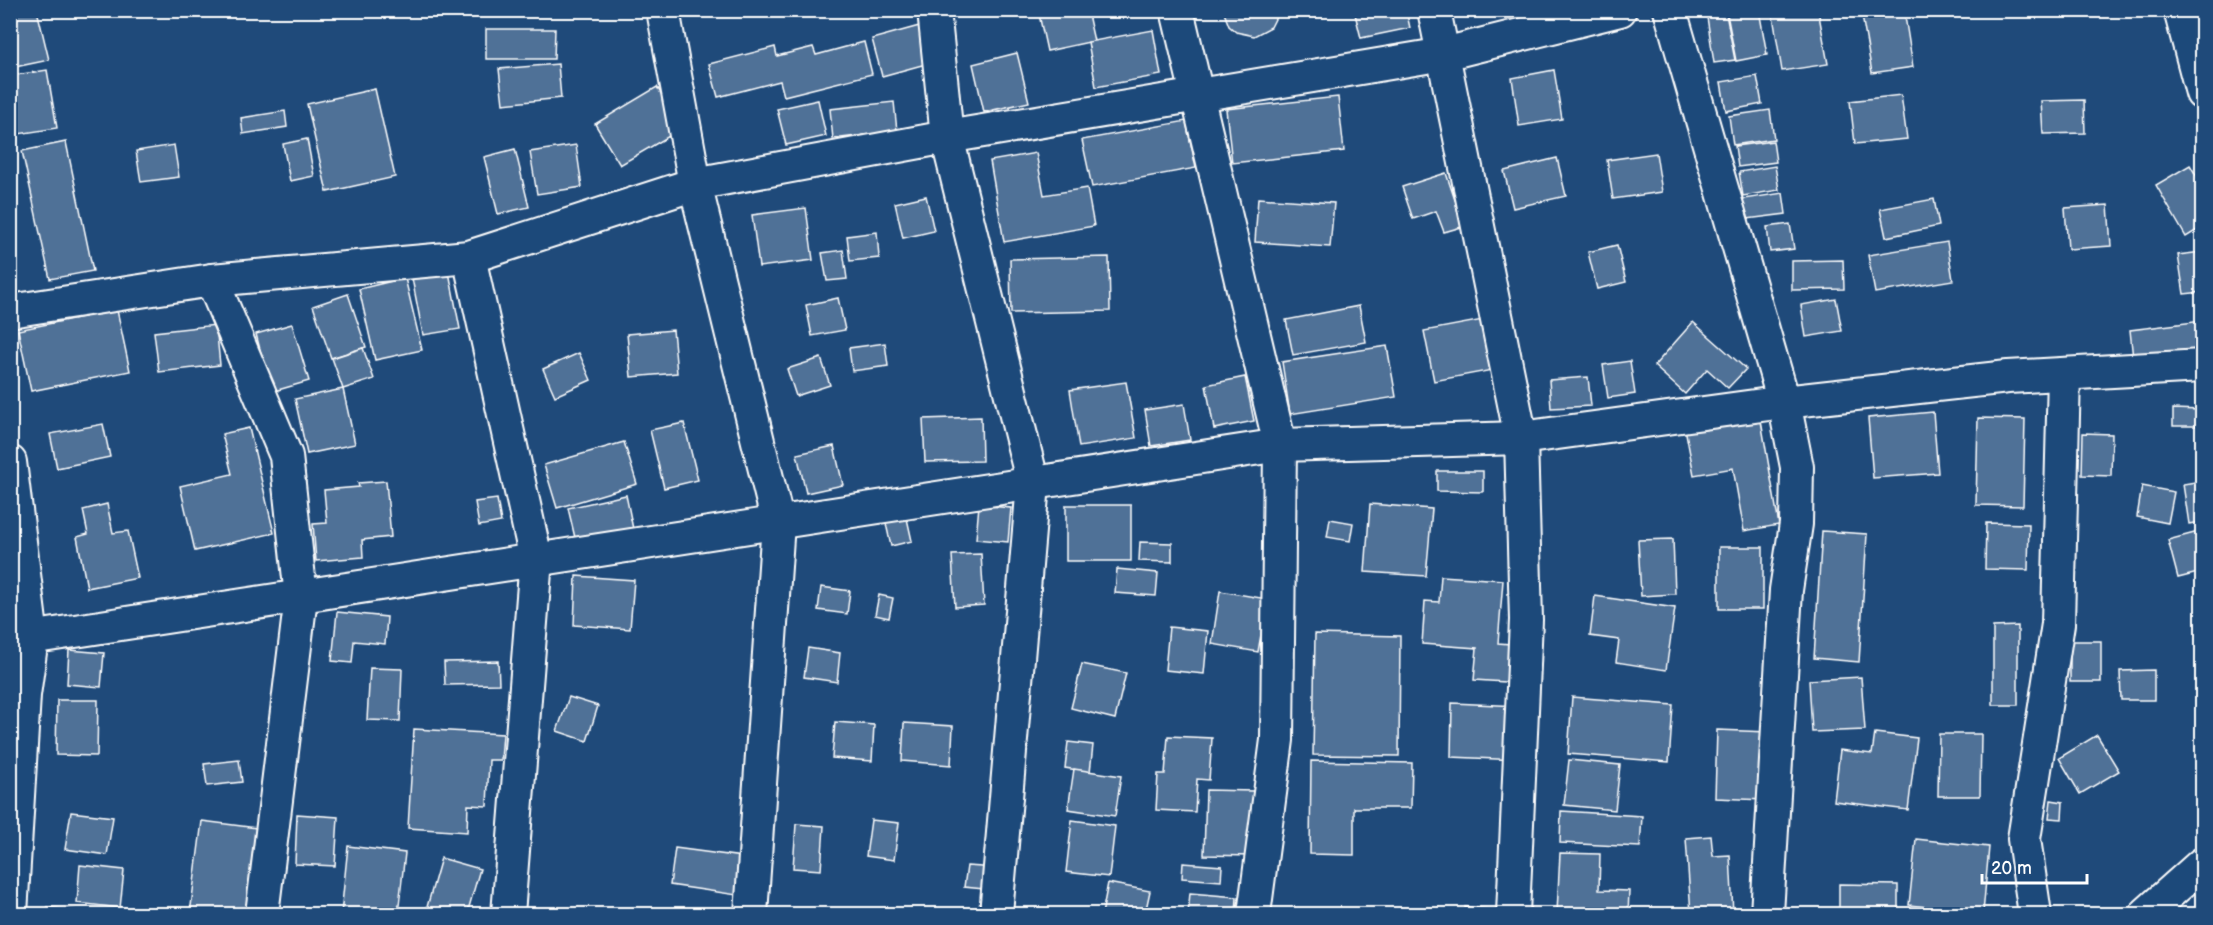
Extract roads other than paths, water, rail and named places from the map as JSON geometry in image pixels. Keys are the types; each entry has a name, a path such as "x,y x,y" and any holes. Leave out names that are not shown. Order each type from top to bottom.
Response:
{"street":[{"path":"663,10 695,184 778,523 751,915"},
{"path":"934,10 947,137 1033,484 996,915"},
{"path":"1177,10 1195,94 1280,445 1277,740 1254,915"},
{"path":"1434,10 1521,438 1526,620 1514,915"},
{"path":"10,311 212,280 469,257 695,184 947,137 1444,54 1620,10"},
{"path":"1670,10 1784,402 1797,467 1796,524 1786,590 1767,915"},
{"path":"2180,10 2202,93"},
{"path":"469,257 536,559 508,915"},
{"path":"212,280 286,456 302,597 262,915"},
{"path":"21,640 1280,445 1521,438 1784,402 2008,378 2202,366"},
{"path":"2035,915 2024,839 2058,624 2064,374"},
{"path":"10,462 24,695 11,915"},
{"path":"2146,915 2202,864"}]}
